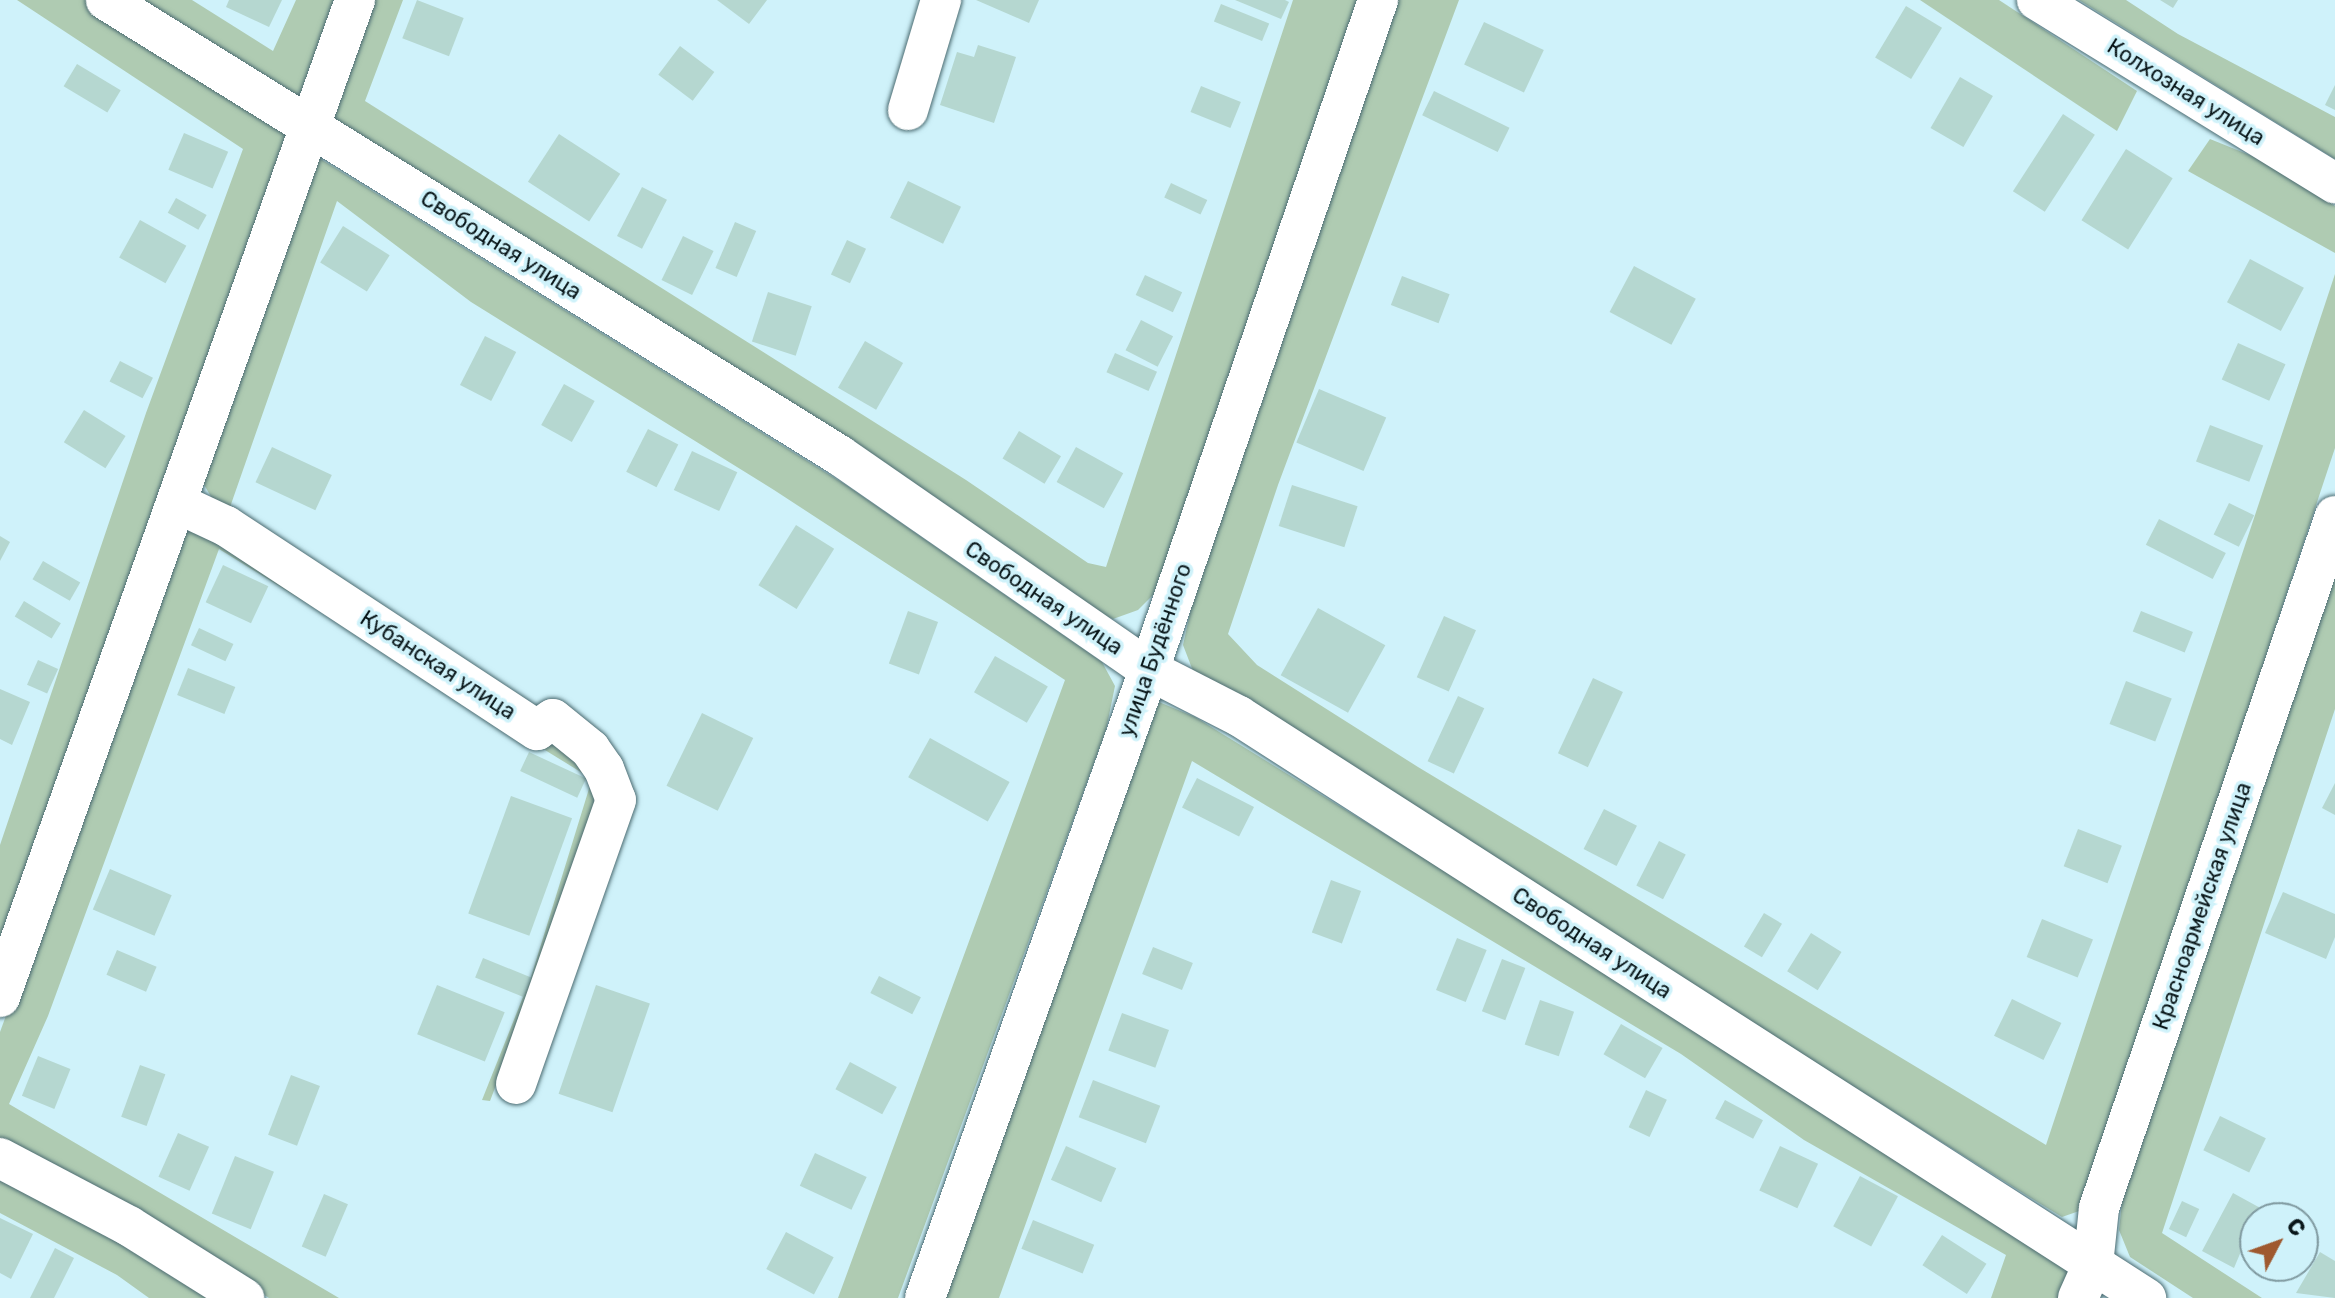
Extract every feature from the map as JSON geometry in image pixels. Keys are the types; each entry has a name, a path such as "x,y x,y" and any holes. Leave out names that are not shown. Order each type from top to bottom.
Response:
{"street":[{"name":"Свободная улица","path":"106,0 839,455 1149,670 1239,716 2085,1282 2146,1298"},
{"path":"0,997 179,504 308,125 355,0"},
{"path":"908,110 941,0"},
{"name":"улица Будённого","path":"925,1298 1149,670 1378,0"},
{"name":"Колхозная улица","path":"2037,0 2335,183"},
{"name":"Кубанская улица","path":"179,504 226,526 537,730 553,719 590,749 604,769 616,800 516,1084"},
{"name":"Красноармейская улица","path":"2085,1282 2099,1208 2335,516"},
{"path":"0,1158 129,1226 244,1298"}],"green space":[{"path":"17,0 86,0 292,130 0,955 0,845 146,413 243,149"},
{"path":"124,0 192,0 273,51 296,0 339,0 298,110"},
{"path":"374,0 403,0 365,101 966,480 1088,563 1106,567 1293,0 1357,0 1155,593 1138,610 1113,619 1083,607 331,123"},
{"path":"1397,0 1459,0 1278,485 1228,634 1257,665 1418,767 2046,1145 2335,274 2335,448 2082,1210 2062,1217 1193,671 1183,645 1191,609"},
{"path":"1920,0 1999,0 2137,91 2117,131"},
{"path":"2079,0 2126,0 2178,34 2335,117 2335,159"},
{"path":"2210,139 2262,160 2335,206 2335,253 2188,171"},
{"path":"319,158 846,485 1102,662 1115,686 1106,730 898,1298 838,1298 1065,680 774,490 471,302 337,201 229,510 213,500 203,483"},
{"path":"187,521 381,631 582,759 598,779 600,809 490,1101 482,1100 531,977 592,779 219,549 48,1016 9,1104 339,1298 269,1298 95,1189 63,1179 0,1143 0,1032"},
{"path":"2335,575 2335,709 2162,1233 2262,1298 2193,1298 2130,1257 2119,1230 2122,1202"},
{"path":"1159,702 1195,717 1672,1011 2071,1270 2059,1298 1991,1298 2006,1255 1804,1140 1681,1054 1192,761 999,1298 945,1298"},
{"path":"0,1181 55,1201 215,1298 149,1298 117,1275 0,1213"}],"building":[{"path":"229,0 282,0 269,27 226,7"},
{"path":"417,0 464,18 449,56 402,38"},
{"path":"717,0 767,0 749,24"},
{"path":"976,0 1039,0 1029,23"},
{"path":"1235,0 1285,0 1289,2 1281,19"},
{"path":"2160,0 2178,0 2173,8"},
{"path":"1221,4 1269,23 1262,41 1214,22"},
{"path":"1906,6 1942,28 1911,79 1875,57"},
{"path":"1484,22 1544,50 1524,92 1464,65"},
{"path":"978,45 1016,57 994,123 940,105 957,52 974,57"},
{"path":"680,46 714,72 693,101 658,75"},
{"path":"77,64 121,90 107,113 64,86"},
{"path":"1960,77 1993,96 1963,147 1930,128"},
{"path":"2335,85 2335,110 2325,105"},
{"path":"1201,86 1241,102 1230,128 1191,112"},
{"path":"1434,91 1509,128 1498,152 1422,115"},
{"path":"2063,114 2095,135 2045,212 2013,191"},
{"path":"184,133 228,152 213,189 168,170"},
{"path":"559,134 620,174 589,222 528,182"},
{"path":"2126,149 2173,178 2128,249 2081,220"},
{"path":"908,181 961,207 943,244 890,218"},
{"path":"1171,183 1207,200 1200,214 1164,198"},
{"path":"642,187 667,200 642,249 617,236"},
{"path":"176,198 207,215 198,230 168,213"},
{"path":"140,220 186,246 166,283 119,258"},
{"path":"735,222 756,231 737,277 715,268"},
{"path":"343,226 390,255 367,292 320,262"},
{"path":"683,236 714,251 692,295 662,280"},
{"path":"847,240 866,249 850,283 831,274"},
{"path":"2250,259 2304,288 2281,331 2227,302"},
{"path":"1634,266 1696,299 1671,345 1610,312"},
{"path":"1145,275 1182,292 1173,312 1136,295"},
{"path":"1402,276 1450,294 1439,323 1391,305"},
{"path":"768,292 812,306 796,356 752,341"},
{"path":"1141,320 1173,336 1158,367 1126,350"},
{"path":"485,336 516,352 491,401 460,385"},
{"path":"865,341 903,363 876,410 838,388"},
{"path":"2238,343 2286,364 2269,401 2222,380"},
{"path":"1115,353 1157,372 1148,391 1106,372"},
{"path":"120,361 153,378 143,398 110,381"},
{"path":"564,384 595,401 572,442 541,425"},
{"path":"1319,389 1386,418 1364,471 1296,442"},
{"path":"84,410 126,436 105,468 64,442"},
{"path":"2210,425 2263,445 2249,482 2196,461"},
{"path":"648,429 678,444 657,487 626,472"},
{"path":"1019,431 1061,456 1045,484 1003,458"},
{"path":"272,447 332,475 315,510 256,482"},
{"path":"1076,447 1123,473 1104,508 1057,482"},
{"path":"692,451 737,472 719,511 674,490"},
{"path":"1292,485 1358,506 1344,547 1279,526"},
{"path":"2229,503 2254,515 2239,547 2214,534"},
{"path":"2159,519 2226,553 2213,579 2146,545"},
{"path":"796,525 834,549 797,609 758,585"},
{"path":"0,536 10,542 0,561"},
{"path":"43,561 80,582 70,601 33,579"},
{"path":"223,565 268,586 251,623 206,602"},
{"path":"24,601 61,623 52,639 15,616"},
{"path":"1318,608 1385,645 1348,713 1281,675"},
{"path":"908,611 938,622 919,675 889,664"},
{"path":"2141,611 2193,632 2185,652 2133,631"},
{"path":"1444,616 1476,630 1449,691 1417,677"},
{"path":"199,628 233,644 225,661 191,645"},
{"path":"995,656 1048,686 1027,723 974,692"},
{"path":"38,660 58,669 47,694 27,685"},
{"path":"188,668 235,687 224,714 177,695"},
{"path":"1593,678 1623,692 1588,767 1558,753"},
{"path":"2126,681 2172,699 2155,742 2110,724"},
{"path":"0,689 30,702 12,745 0,739"},
{"path":"1458,696 1484,708 1454,774 1428,761"},
{"path":"702,713 753,738 718,811 666,786"},
{"path":"930,738 1010,782 988,821 908,777"},
{"path":"529,752 586,779 577,798 520,771"},
{"path":"1197,778 1254,807 1239,836 1182,807"},
{"path":"2335,783 2335,815 2322,808"},
{"path":"511,796 572,818 529,936 468,913"},
{"path":"1604,809 1637,826 1617,866 1584,849"},
{"path":"2078,829 2122,846 2108,883 2064,866"},
{"path":"1659,841 1686,855 1663,899 1636,886"},
{"path":"110,869 172,895 154,936 93,910"},
{"path":"1331,880 1361,891 1342,944 1312,933"},
{"path":"2283,892 2335,914 2335,937 2326,959 2265,933"},
{"path":"1764,913 1782,924 1762,957 1744,946"},
{"path":"2042,919 2093,940 2078,978 2027,957"},
{"path":"1811,933 1842,952 1818,990 1787,971"},
{"path":"1457,938 1487,950 1466,1002 1436,990"},
{"path":"1153,947 1193,963 1182,990 1142,974"},
{"path":"117,950 157,967 146,992 106,975"},
{"path":"483,958 531,977 523,997 475,977"},
{"path":"1502,959 1525,968 1505,1020 1482,1011"},
{"path":"879,976 921,997 912,1014 870,993"},
{"path":"437,985 505,1012 485,1061 417,1034"},
{"path":"596,985 650,1004 612,1112 559,1094"},
{"path":"2012,999 2061,1023 2043,1060 1994,1036"},
{"path":"1540,1000 1574,1012 1559,1056 1525,1044"},
{"path":"1122,1013 1169,1030 1155,1068 1108,1051"},
{"path":"1621,1024 1663,1048 1645,1078 1604,1054"},
{"path":"38,1056 70,1069 54,1109 22,1096"},
{"path":"850,1062 897,1087 882,1114 835,1089"},
{"path":"140,1065 165,1074 147,1126 121,1117"},
{"path":"291,1075 320,1086 297,1146 268,1135"},
{"path":"1093,1080 1160,1106 1146,1143 1079,1117"},
{"path":"1646,1090 1667,1100 1650,1137 1629,1127"},
{"path":"1725,1100 1763,1120 1753,1139 1715,1119"},
{"path":"2220,1116 2266,1138 2249,1173 2203,1150"},
{"path":"178,1133 209,1147 190,1191 158,1177"},
{"path":"1066,1146 1116,1168 1101,1202 1051,1180"},
{"path":"1780,1146 1818,1164 1797,1208 1759,1190"},
{"path":"815,1153 867,1177 851,1210 800,1186"},
{"path":"235,1156 274,1172 251,1229 212,1213"},
{"path":"1860,1176 1898,1196 1871,1247 1833,1226"},
{"path":"2233,1193 2249,1202 2239,1202 2239,1256 2234,1268 2202,1251"},
{"path":"324,1194 348,1204 326,1257 302,1246"},
{"path":"2182,1201 2199,1209 2186,1237 2169,1229"},
{"path":"0,1218 33,1234 11,1279 0,1273"},
{"path":"1033,1220 1094,1245 1083,1273 1021,1249"},
{"path":"786,1232 834,1257 814,1294 766,1269"},
{"path":"1942,1235 1986,1264 1967,1294 1922,1265"},
{"path":"55,1248 74,1258 54,1298 30,1298"},
{"path":"2319,1254 2335,1261 2335,1298 2296,1293 2302,1282 2319,1282"}]}
